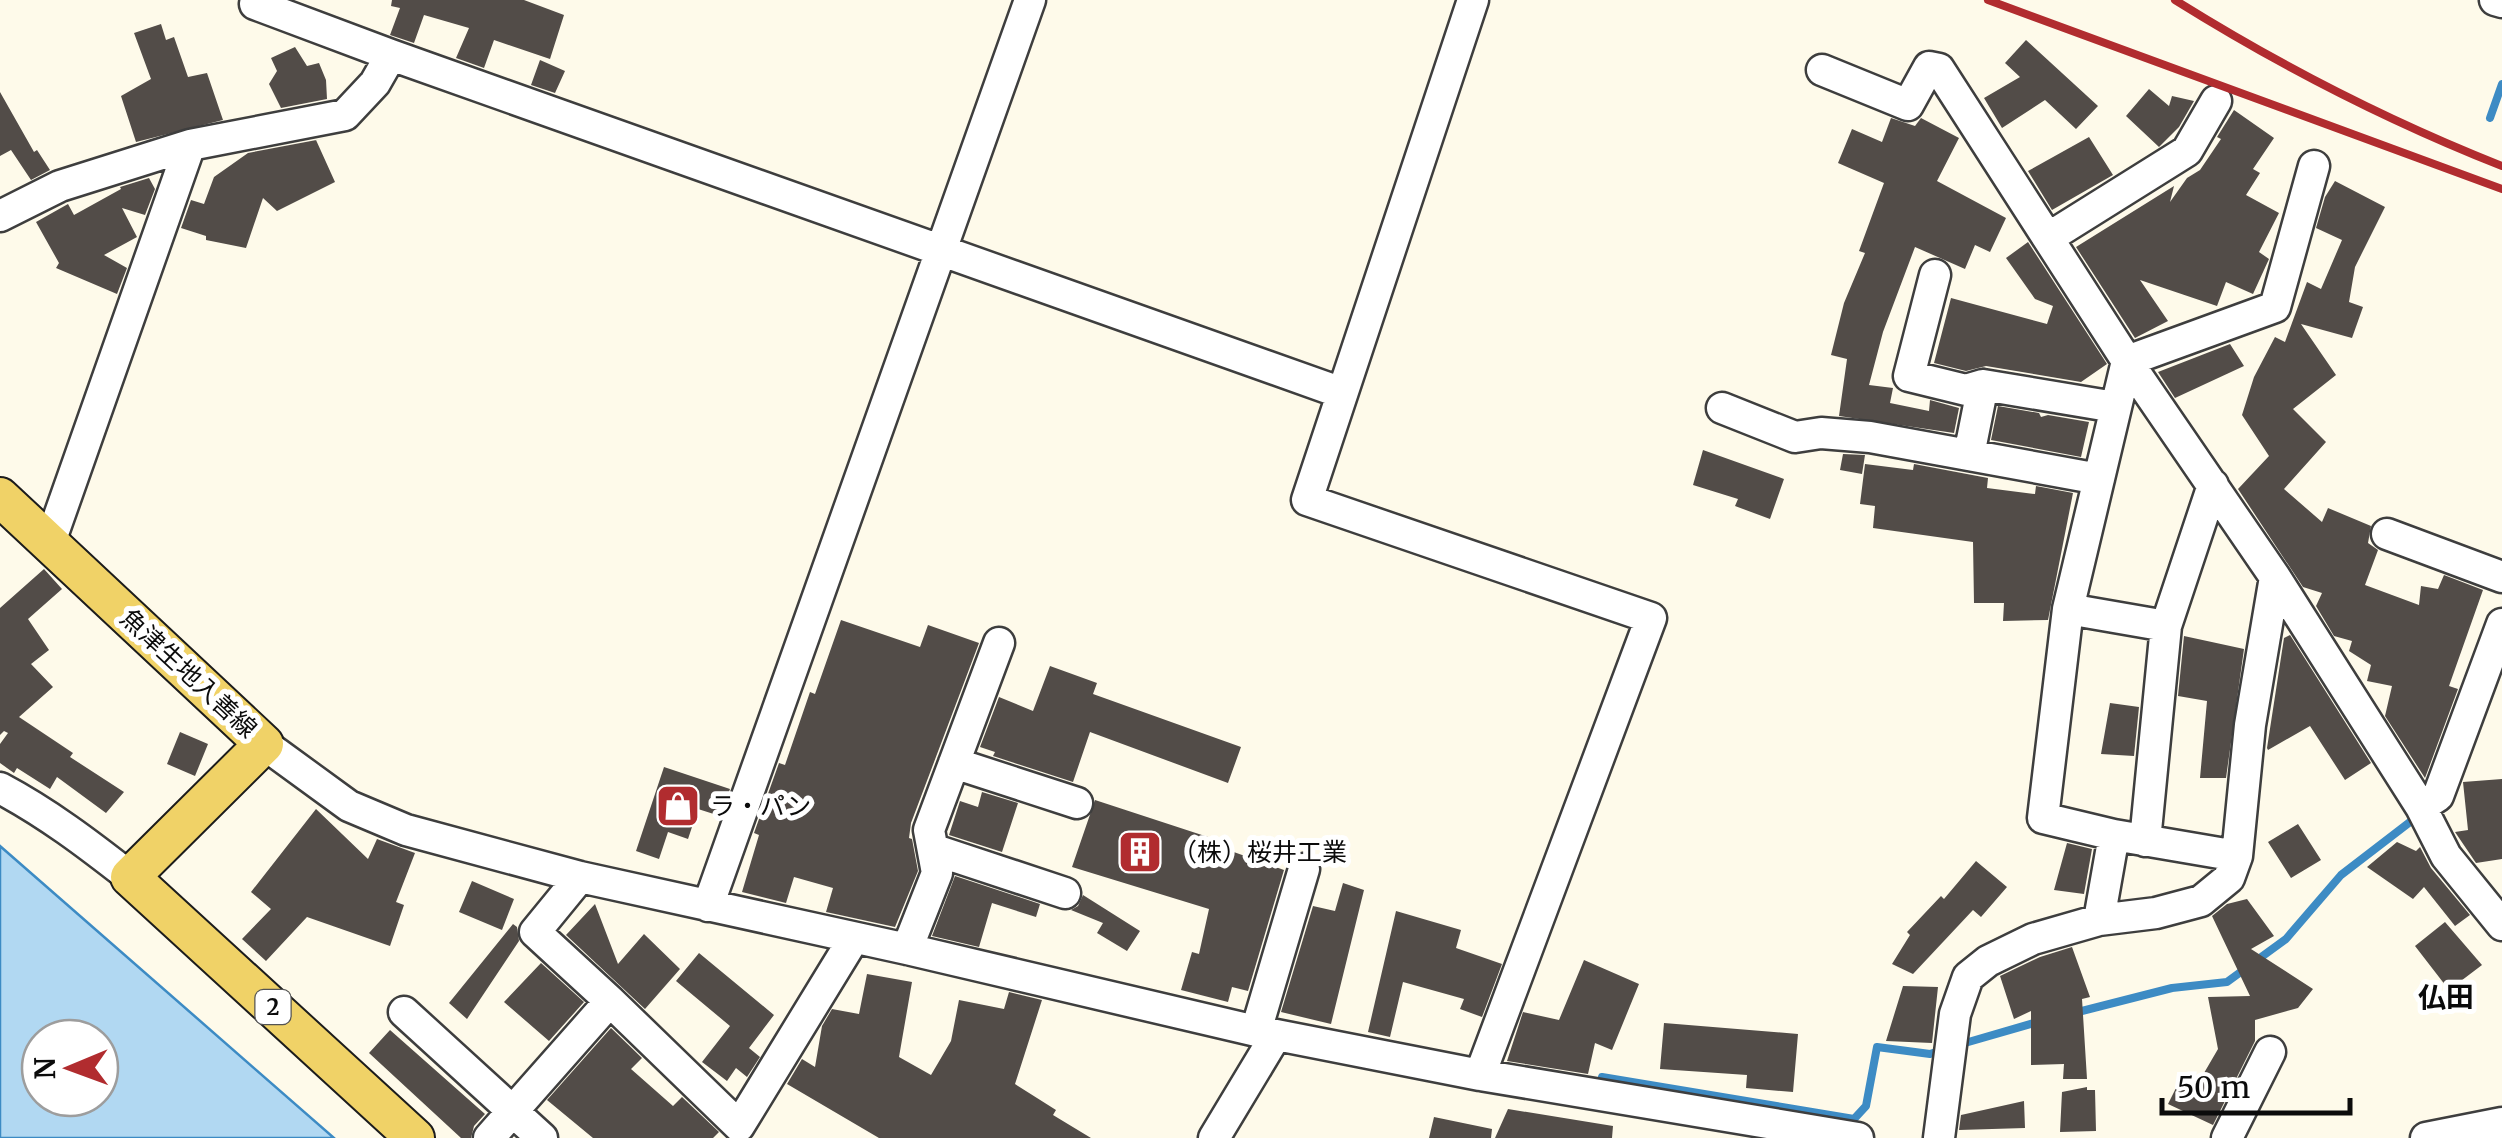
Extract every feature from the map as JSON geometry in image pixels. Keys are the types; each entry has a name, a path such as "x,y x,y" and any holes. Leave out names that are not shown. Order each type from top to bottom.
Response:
{"main road":[{"name":"魚津生地入善線","path":"0,497 264,744 130,878"},
{"name":"2","path":"130,878 415,1138"}],"street":[{"path":"708,906 1030,0"},
{"path":"1472,0 1307,500 1651,618 1480,1075"},
{"path":"252,1 391,55 1342,393"},
{"path":"0,216 60,186 190,145 345,115 375,83 391,55"},
{"path":"1822,70 1908,105 1929,68 1939,68 2128,360 2275,577 2421,808 2446,856 2502,925"},
{"path":"2048,238 2187,151 2216,101"},
{"path":"50,542 190,145"},
{"path":"2128,360 2275,307 2314,166"},
{"path":"1934,275 1909,376 1966,390 1982,386 2115,407"},
{"path":"2128,360 2068,609 2043,818 2114,835 2237,856"},
{"path":"1969,455 1982,386"},
{"path":"1722,408 1796,437 1821,433 1870,437 2099,479"},
{"path":"2145,840 2166,626 2212,486"},
{"path":"2387,534 2502,577"},
{"path":"1938,1138 1955,1014 1968,977 1988,961 2033,938 2099,920 2156,914 2201,901 2230,878 2237,856 2250,725 2275,577"},
{"path":"2068,609 2166,626"},
{"path":"2421,808 2438,796 2502,624"},
{"path":"908,948 937,873 929,830 999,643"},
{"path":"264,744 349,806 406,830 580,876 1266,1033 1480,1075 1858,1138"},
{"path":"954,762 1077,802"},
{"path":"0,788 72,832 130,878"},
{"path":"2099,920 2114,835"},
{"path":"935,850 1064,893"},
{"path":"1214,1138 1266,1033 1304,869"},
{"path":"580,876 535,932 610,1001 735,1132 854,938"},
{"path":"490,1138 610,1001"},
{"path":"404,1012 542,1138"},
{"path":"2227,1138 2270,1052"},
{"path":"2426,1138 2497,1129"}],"water":[{"path":"0,846 334,1138 0,1138"}],"building":[{"path":"392,0 524,0 564,15 550,59 494,40 484,68 456,58 469,28 424,15 414,43 390,35 400,8 391,6"},
{"path":"161,24 166,40 174,37 188,77 207,73 223,120 136,142 121,96 151,79 134,33"},
{"path":"2026,40 2098,106 2076,129 2045,100 2002,128 1984,98 2020,77 2005,63"},
{"path":"295,47 307,66 319,63 326,80 327,99 281,108 269,84 277,71 271,58"},
{"path":"540,60 565,71 555,93 531,85"},
{"path":"2149,89 2169,106 2172,96 2194,101 2179,127 2159,147 2126,116"},
{"path":"0,92 34,152 37,150 50,170 31,180 11,150 0,156"},
{"path":"2234,110 2274,138 2253,169 2260,173 2246,195 2279,213 2259,252 2269,259 2253,294 2226,282 2217,306 2140,280 2168,321 2135,338 2076,247 2174,186 2170,202 2187,178 2200,170"},
{"path":"1891,118 1915,126 1921,118 1959,138 1937,181 2006,218 1990,252 1975,245 1965,269 1915,247 1883,332 1869,385 1893,388 1890,403 1929,411 1930,400 1959,408 1954,433 1839,416 1847,359 1831,355 1844,303 1865,253 1859,251 1884,183 1838,163 1852,129 1882,142"},
{"path":"2089,137 2113,175 2052,210 2028,171"},
{"path":"316,140 335,182 277,211 263,198 246,248 206,240 206,236 181,228 191,200 204,204 214,177 248,153"},
{"path":"149,178 155,189 145,215 122,208 137,237 104,255 127,268 117,294 56,268 59,263 36,222 68,204 74,215 120,187"},
{"path":"2335,181 2385,207 2355,267 2349,302 2363,307 2352,338 2301,324 2336,375 2293,409 2326,442 2284,489 2322,522 2328,508 2371,526 2368,543 2378,550 2365,585 2419,605 2421,586 2438,589 2444,575 2483,590 2449,686 2458,689 2425,778 2385,716 2392,686 2367,681 2371,665 2349,651 2352,641 2334,636 2316,606 2322,593 2303,587 2238,489 2269,456 2242,415 2254,377 2275,337 2285,342 2307,282 2321,289 2342,240 2316,228 2325,197"},
{"path":"2028,242 2107,364 2081,382 1986,366 1966,371 1934,363 1951,298 2047,324 2053,306 2035,299 2006,258"},
{"path":"2230,344 2244,366 2175,398 2158,372"},
{"path":"1998,406 2039,413 2041,417 2089,422 2081,457 1991,440"},
{"path":"1703,450 1784,479 1770,519 1735,506 1738,499 1693,485"},
{"path":"1843,454 1865,455 1862,474 1840,470"},
{"path":"1865,464 1913,470 1914,464 1988,478 1987,488 2035,494 2036,486 2073,493 2048,620 2003,621 2004,603 1974,603 1973,542 1873,528 1875,506 1860,504"},
{"path":"44,569 62,589 28,619 49,650 31,664 53,687 19,717 124,792 106,813 57,777 50,789 17,768 14,773 0,763 0,744 8,733 0,735 0,608"},
{"path":"841,620 920,647 928,625 979,643 911,823 909,838 918,871 895,927 826,912 833,888 794,877 786,903 742,892 759,835 754,833 779,763 785,765"},
{"path":"2290,635 2371,763 2345,780 2310,726 2267,748 2284,638"},
{"path":"2184,636 2244,649 2226,778 2200,778 2207,701 2178,696"},
{"path":"1050,666 1097,683 1093,694 1241,747 1228,783 1090,732 1073,782 993,756 995,752 980,747 999,697 1033,711"},
{"path":"2110,703 2139,707 2134,756 2101,754"},
{"path":"180,732 208,744 195,776 167,764"},
{"path":"664,767 730,789 720,816 698,809 688,839 668,832 659,859 636,851"},
{"path":"2502,779 2502,859 2476,863 2455,832 2468,830 2463,782"},
{"path":"982,792 1018,803 1002,852 949,835 960,801 978,807"},
{"path":"1095,800 1208,837 1206,842 1284,870 1248,991 1232,987 1228,1002 1181,990 1192,952 1199,954 1209,909 1072,867"},
{"path":"316,809 368,859 377,839 415,853 396,902 404,905 390,946 307,917 266,961 242,939 271,909 251,892"},
{"path":"2298,824 2321,860 2291,878 2268,842"},
{"path":"2397,842 2416,851 2420,847 2431,868 2470,915 2455,926 2424,887 2413,899 2367,867"},
{"path":"2067,843 2092,849 2084,894 2054,890"},
{"path":"1976,861 2007,887 1981,917 1973,910 1913,974 1892,964 1910,935 1907,932 1941,896 1944,899"},
{"path":"955,876 1040,904 1036,917 992,903 979,947 932,936"},
{"path":"472,881 514,899 502,930 459,912"},
{"path":"1343,883 1364,890 1331,1024 1281,1012 1313,906 1335,911"},
{"path":"1083,895 1140,931 1127,951 1097,933 1103,923 1071,910"},
{"path":"2247,899 2274,936 2251,949 2313,989 2298,1008 2255,1020 2255,1041 2213,1125 2168,1104 2182,1076 2197,1085 2218,1049 2208,997 2250,996 2212,916 2227,904"},
{"path":"595,904 618,964 644,934 680,969 645,1009 566,935"},
{"path":"1396,911 1461,930 1456,948 1502,964 1482,1017 1460,1009 1464,999 1403,982 1390,1037 1368,1032"},
{"path":"2445,922 2482,965 2449,990 2415,946"},
{"path":"513,924 519,941 467,1019 449,1003"},
{"path":"2072,947 2090,997 2082,999 2087,1079 2063,1079 2064,1064 2031,1065 2031,1011 2014,1019 2000,976"},
{"path":"699,953 774,1015 749,1048 760,1057 747,1077 736,1068 727,1081 702,1062 730,1026 676,981"},
{"path":"1584,960 1639,984 1612,1050 1595,1043 1588,1074 1507,1061 1523,1012 1559,1020"},
{"path":"541,963 584,1002 549,1041 504,1002"},
{"path":"867,974 912,982 899,1057 931,1075 951,1041 959,1000 1004,1009 1009,992 1042,1000 1015,1084 1056,1110 1053,1115 1091,1138 879,1138 787,1084 802,1059 815,1067 822,1026 832,1009 859,1014"},
{"path":"1903,986 1938,987 1932,1043 1886,1041"},
{"path":"1664,1023 1798,1034 1793,1092 1746,1088 1747,1075 1660,1069"},
{"path":"611,1028 642,1058 631,1069 673,1106 682,1097 719,1132 713,1138 593,1138 547,1100"},
{"path":"390,1030 485,1114 474,1126 471,1138 461,1138 369,1053"},
{"path":"2087,1087 2095,1090 2096,1131 2060,1132 2062,1092"},
{"path":"2024,1101 2025,1128 1959,1130 1961,1115"},
{"path":"1508,1109 1613,1126 1612,1138 1495,1138"},
{"path":"1434,1117 1492,1129 1491,1138 1429,1138"}],"waterway":[{"path":"2490,118 2502,84"},
{"path":"2074,1013 2172,988 2227,982 2286,939 2341,875 2410,822"},
{"path":"1958,1045 2041,1021"},
{"path":"1602,1077 1854,1119 1866,1106 1877,1047 1930,1054 1945,1049"}],"railway":[{"path":"1988,0 2502,189"},
{"path":"2175,0 2335,90 2502,166"}],"place":[{"name":"ラ・パン","path":"678,806"},
{"name":"（株）桜井工業","path":"1140,852"}],"district":[{"name":"仏田","path":"2446,997"}]}
